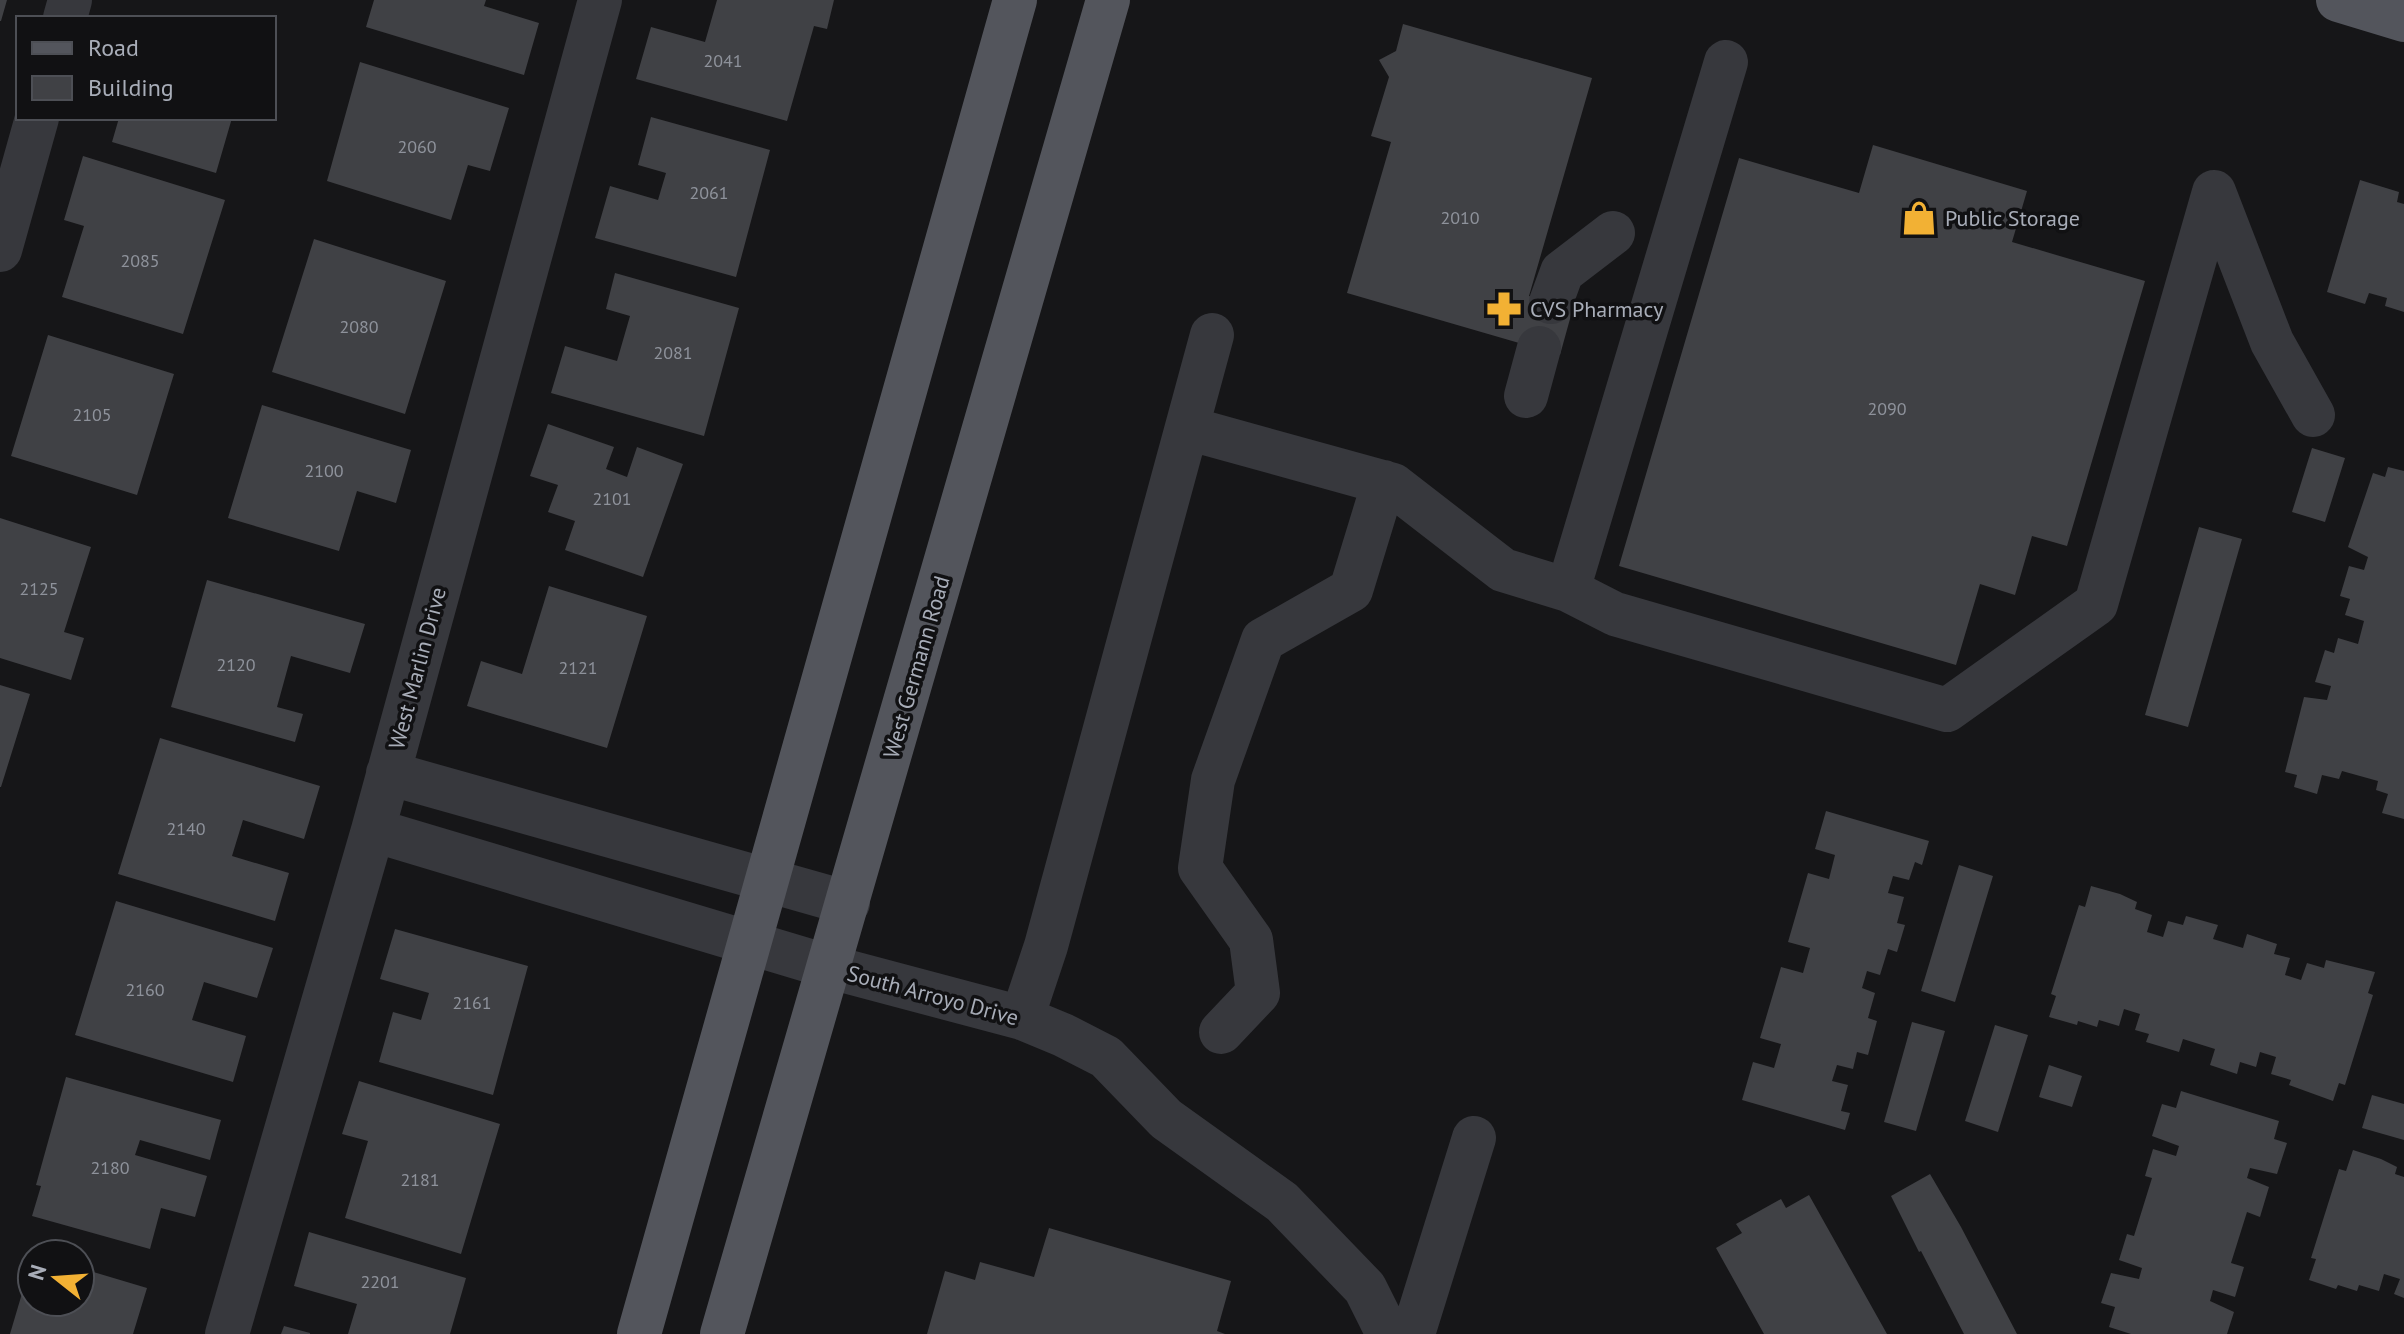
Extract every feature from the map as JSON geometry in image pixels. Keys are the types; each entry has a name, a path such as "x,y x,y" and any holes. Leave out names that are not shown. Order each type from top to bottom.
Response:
{"main road":[{"path":"639,1334 1015,0"},
{"name":"West Germann Road","path":"722,1334 1108,0"},
{"path":"2338,0 2404,20"}],"street":[{"name":"West Marlin Drive","path":"227,1334 373,830 600,0"},
{"path":"1568,590 1726,62"},
{"path":"0,250 36,120"},
{"path":"1187,428 1393,485 1503,570 1568,590 1615,614 1947,710 2096,604 2214,192 2272,342 2304,396"},
{"path":"1551,302 1562,272 1613,233"},
{"path":"1022,1018 1046,946 1212,335"},
{"path":"1526,396 1539,348"},
{"path":"1221,1032 1258,993 1251,940 1200,868 1213,780 1263,640 1351,590 1384,482"},
{"path":"388,773 848,903"},
{"name":"South Arroyo Drive","path":"373,830 830,967 1022,1018 1106,1057 1166,1119 1282,1202 1365,1288 1388,1334"},
{"path":"1413,1334 1474,1138"}],"building":[{"path":"0,0 7,0 1,21 0,21"},
{"path":"374,0 486,0 484,6 539,23 524,75 366,27"},
{"path":"717,0 834,0 827,29 814,26 787,121 636,79 651,27 705,42"},
{"name":"CVS Pharmacy","path":"1403,24 1592,78 1529,296 1573,308 1560,355 1347,293 1391,142 1371,136 1389,77 1379,60 1396,51"},
{"path":"360,62 509,108 490,171 468,165 451,220 327,181"},
{"path":"651,117 770,150 736,277 595,238 610,186 658,200 666,173 638,165"},
{"path":"118,120 231,120 216,173 112,142"},
{"path":"1873,145 2027,191 2012,242 2145,281 2067,546 2032,536 2015,595 1980,584 1956,665 1619,566 1739,158 1859,193"},
{"path":"83,156 225,200 183,334 62,297 84,226 64,220"},
{"path":"2360,180 2399,192 2397,202 2404,204 2404,312 2385,306 2387,298 2369,293 2365,304 2327,292"},
{"path":"314,239 446,281 405,414 272,372"},
{"path":"615,273 739,308 704,436 551,393 565,346 617,361 630,316 606,309"},
{"path":"48,335 174,374 137,495 11,456"},
{"path":"262,405 411,450 396,503 357,491 339,551 228,518"},
{"path":"548,424 614,447 606,469 627,477 637,447 683,464 643,577 565,550 575,521 548,512 558,485 530,476"},
{"path":"2312,448 2345,458 2325,522 2292,512"},
{"path":"2388,467 2404,471 2404,819 2382,813 2388,794 2376,790 2378,781 2342,771 2339,779 2322,775 2317,794 2294,787 2297,775 2285,772 2304,697 2327,700 2331,686 2315,682 2325,650 2334,653 2338,638 2358,644 2364,621 2345,615 2350,599 2340,596 2349,566 2364,570 2368,557 2348,547 2373,473 2385,477"},
{"path":"0,518 91,547 64,632 84,638 71,680 0,658"},
{"path":"2199,527 2242,539 2188,727 2145,715"},
{"path":"207,580 365,624 350,673 291,656 277,707 303,714 295,742 171,707"},
{"path":"549,586 647,616 607,748 467,706 481,661 522,674"},
{"path":"0,685 30,694 1,787 0,787"},
{"path":"160,738 320,786 304,839 243,820 232,856 289,873 275,921 118,874"},
{"path":"1826,811 1929,841 1922,865 1915,862 1909,880 1893,876 1888,893 1904,897 1897,923 1905,925 1897,952 1888,949 1880,975 1867,971 1862,988 1875,993 1868,1018 1877,1021 1868,1055 1857,1052 1853,1069 1837,1065 1832,1081 1848,1085 1841,1111 1850,1113 1845,1130 1742,1100 1753,1062 1774,1068 1781,1044 1760,1038 1781,967 1803,973 1810,948 1788,942 1808,873 1829,879 1835,855 1815,849"},
{"path":"1959,865 1993,876 1955,1002 1921,991"},
{"path":"2091,886 2137,902 2135,909 2152,915 2147,932 2163,937 2168,921 2183,925 2186,916 2218,925 2213,939 2243,948 2247,934 2277,944 2274,954 2290,958 2285,975 2301,980 2307,963 2324,968 2326,960 2375,972 2368,993 2373,995 2345,1085 2339,1083 2333,1101 2289,1085 2291,1080 2271,1074 2276,1057 2260,1052 2256,1067 2240,1062 2237,1074 2210,1065 2215,1049 2183,1039 2179,1052 2146,1042 2149,1034 2135,1030 2140,1014 2124,1009 2119,1026 2099,1020 2097,1027 2078,1021 2077,1025 2049,1017 2056,996 2051,994 2079,905 2085,907"},
{"path":"116,901 273,948 257,998 204,982 192,1020 246,1036 233,1082 75,1035"},
{"path":"395,929 528,966 493,1095 379,1062 393,1012 421,1020 429,993 380,979"},
{"path":"1912,1022 1945,1031 1916,1131 1884,1122"},
{"path":"1995,1025 2028,1035 1998,1132 1965,1121"},
{"path":"2049,1065 2082,1076 2072,1107 2039,1097"},
{"path":"66,1077 221,1120 210,1160 140,1140 135,1155 207,1176 195,1217 161,1208 150,1249 32,1216 41,1186 36,1185"},
{"path":"359,1081 500,1124 461,1254 345,1218 368,1141 342,1134"},
{"path":"2181,1091 2279,1121 2274,1139 2287,1143 2277,1174 2250,1168 2247,1178 2269,1187 2260,1217 2247,1212 2231,1263 2244,1267 2235,1297 2213,1290 2210,1301 2234,1312 2227,1334 2131,1334 2109,1327 2115,1307 2101,1303 2111,1273 2139,1279 2142,1268 2119,1260 2127,1234 2134,1236 2152,1178 2145,1176 2153,1149 2176,1156 2179,1146 2152,1136 2162,1104 2176,1108"},
{"path":"2372,1095 2404,1104 2404,1140 2362,1128"},
{"path":"2353,1150 2397,1167 2395,1174 2404,1177 2404,1298 2394,1294 2400,1279 2384,1274 2379,1291 2359,1285 2357,1291 2338,1285 2336,1289 2309,1280 2316,1259 2311,1258 2339,1169 2346,1171"},
{"path":"1930,1174 2017,1334 1964,1334 1919,1252 1891,1196"},
{"path":"1809,1195 1887,1334 1764,1334 1716,1248 1742,1233 1736,1224 1781,1199 1786,1208"},
{"path":"1049,1228 1231,1281 1217,1331 1225,1334 927,1334 945,1271 975,1280 980,1262 1034,1277"},
{"path":"309,1232 466,1278 450,1334 348,1334 357,1304 294,1286"},
{"path":"96,1273 147,1288 133,1334 10,1334 16,1314 16,1318 96,1318"},
{"path":"284,1326 310,1333 310,1334 281,1334"}],"place":[{"name":"Public Storage","path":"1919,218"},
{"name":"CVS Pharmacy","path":"1504,309"}]}
